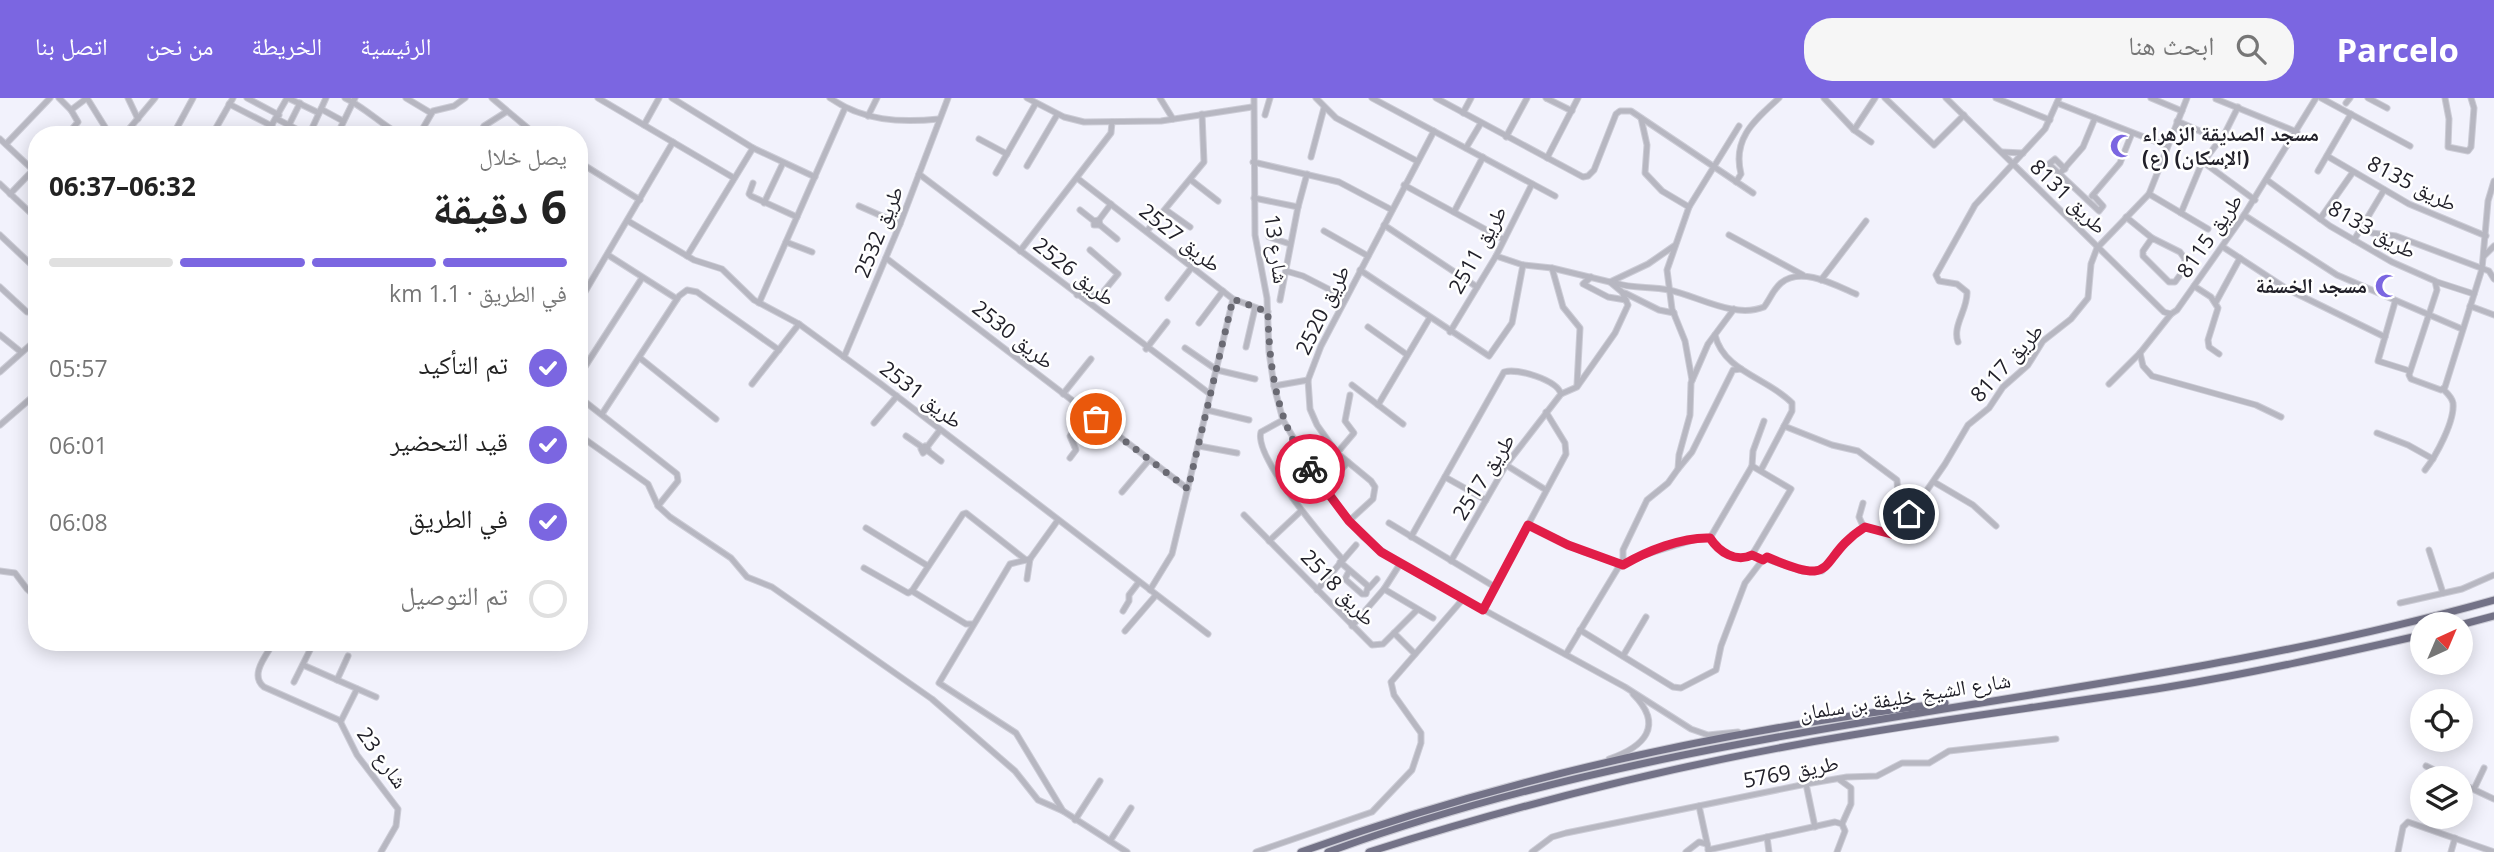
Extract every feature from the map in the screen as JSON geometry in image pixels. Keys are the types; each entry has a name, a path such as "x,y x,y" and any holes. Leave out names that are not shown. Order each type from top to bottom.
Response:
{"highway":[{"name":"شارع الشيخ خليفة بن سلمان","path":"1328,852 1405,826 1602,772 1731,744 2253,656 2438,616 2494,600"},
{"path":"2473,622 2494,616"},
{"name":"شارع الشيخ خليفة بن سلمان","path":"1369,852 1507,810 1671,769 1851,735 2168,687 2410,638"},
{"path":"1301,852 1449,804 1591,765 1762,730 1919,706 1998,699"}],"street":[{"path":"6,144 50,98"},
{"path":"59,98 78,122 75,126"},
{"path":"71,110 87,98 104,126"},
{"path":"128,98 138,118"},
{"path":"131,126 155,98"},
{"path":"178,126 193,98"},
{"path":"247,98 289,125 300,103"},
{"path":"277,98 300,103 343,121"},
{"path":"313,126 326,98"},
{"path":"345,98 366,108 384,126"},
{"path":"406,98 431,113"},
{"path":"424,126 436,109 454,106 466,98"},
{"path":"492,98 525,126"},
{"path":"598,98 734,178"},
{"path":"644,125 659,98"},
{"path":"672,98 752,148 815,177"},
{"path":"830,98 845,108 868,116 898,121 939,118"},
{"path":"868,116 877,98"},
{"name":"طريق 2532","path":"844,357 900,224 948,98"},
{"path":"1027,98 1057,115 1077,121 1173,119 1252,107"},
{"path":"1160,98 1173,119"},
{"name":"شارع 13","path":"1254,98 1255,235 1264,271 1274,386 1283,420 1307,465 1349,521 1363,537 1400,564 1625,687 1698,733 1708,735 1762,730"},
{"path":"1265,115 1270,98"},
{"path":"1316,98 1336,118 1417,161"},
{"path":"1372,98 1555,196"},
{"path":"1436,98 1583,177 1594,170 1616,114 1625,110 1640,116 1753,193"},
{"path":"1463,113 1471,98"},
{"path":"1506,137 1527,98"},
{"path":"1546,98 1572,111"},
{"path":"1547,158 1578,98"},
{"path":"1736,182 1741,174 1737,155 1739,148 1758,116 1779,98"},
{"path":"1824,98 1854,130 1871,142"},
{"path":"1854,130 1875,98"},
{"path":"1885,98 1934,145 1964,115"},
{"path":"1996,98 2050,120"},
{"path":"2151,98 2182,111"},
{"path":"2097,247 2149,194 2187,98"},
{"path":"2319,98 2410,146"},
{"name":"طريق 8115","path":"2109,384 2140,353 2169,314 2177,310 2255,200 2319,98"},
{"path":"2368,98 2386,108"},
{"path":"2445,98 2449,119 2448,147 2468,151 2471,148 2474,108 2471,98"},
{"path":"217,126 231,101 272,126 287,99"},
{"name":"طريق 8131","path":"1949,99 2013,166 2169,314"},
{"path":"2216,99 2297,132"},
{"path":"341,126 354,100"},
{"path":"1958,342 1955,334 1968,300 1967,292 1957,284 1939,281 1936,275 1975,205 2045,129 2058,100 2095,118 2167,146"},
{"path":"996,173 1036,103"},
{"path":"2181,213 2203,162 2220,141 2238,107"},
{"path":"759,303 845,108"},
{"path":"1311,157 1324,108"},
{"path":"486,126 506,111"},
{"path":"1147,231 1204,162 1202,114"},
{"path":"2318,171 2351,114"},
{"path":"1027,166 1057,115"},
{"path":"1640,116 1646,133 1645,173 1662,191 1689,207"},
{"path":"2059,175 2083,147 2095,118"},
{"path":"2177,121 2220,141"},
{"path":"1020,251 1111,133 1112,122"},
{"path":"1466,148 1481,123"},
{"path":"1678,469 1690,415 1692,380 1685,341 1674,313 1667,270 1689,207 1739,126"},
{"name":"طريق 2520","path":"1349,521 1373,499 1376,491 1371,481 1337,453 1317,425 1310,409 1308,380 1321,346 1434,131"},
{"path":"2065,169 2054,159 2049,163 2059,175 2090,198 2120,163 2132,132"},
{"path":"0,139 28,162"},
{"path":"979,139 1007,154"},
{"path":"588,287 673,142"},
{"path":"687,256 752,148"},
{"path":"1999,151 2014,155 2024,153"},
{"name":"طريق 8135","path":"2327,156 2421,209 2486,236"},
{"path":"1454,212 1483,157"},
{"path":"1253,162 1339,181 1392,210"},
{"path":"2203,162 2255,200"},
{"path":"764,202 783,163"},
{"path":"588,168 640,200"},
{"path":"2320,219 2353,172"},
{"name":"طريق 2526","path":"919,174 1146,349 1210,394"},
{"path":"1280,300 1307,174"},
{"path":"10,194 28,175"},
{"name":"طريق 2527","path":"1077,178 1233,299 1268,312"},
{"path":"1191,180 1218,201"},
{"name":"طريق 8133","path":"2267,180 2354,240 2435,281 2473,294"},
{"path":"2443,389 2482,269 2488,201 2494,181"},
{"path":"753,183 749,195 797,217"},
{"path":"0,184 28,211"},
{"name":"طريق 2511","path":"1450,332 1496,256 1532,184"},
{"path":"1404,185 1503,239"},
{"path":"2354,240 2384,190"},
{"path":"2149,194 2208,229"},
{"path":"1254,198 1298,207"},
{"path":"1098,222 1111,204"},
{"path":"859,206 900,224"},
{"path":"1080,210 1116,239"},
{"path":"1166,210 1190,227"},
{"path":"2244,215 2322,267 2395,302 2462,328"},
{"path":"2126,218 2152,238 2183,255 2185,266 2175,282 2167,280 2143,256 2143,251 2152,238"},
{"name":"طريق 2531","path":"628,221 687,256 722,269 759,303 799,324 897,396 1208,634"},
{"path":"1821,280 1866,221"},
{"path":"1384,225 1477,287"},
{"path":"2362,226 2372,233 2396,236 2491,272 2494,279"},
{"path":"1324,231 1368,256"},
{"path":"0,235 28,261"},
{"path":"1729,235 1805,277"},
{"path":"1269,237 1290,244"},
{"path":"786,242 812,252"},
{"path":"1610,282 1648,264 1675,246"},
{"path":"2484,256 2494,246"},
{"name":"طريق 8117","path":"1900,528 1934,482 1968,425 1989,408 2003,387 2028,366 2043,341 2071,319 2088,298 2091,264 2097,247"},
{"path":"2223,247 2294,293 2385,337"},
{"path":"1077,295 1084,289 1099,297 1118,274 1090,250"},
{"path":"608,254 677,299"},
{"path":"1496,256 1523,265 1552,268 1632,288 1669,290 1734,309 1760,309 1789,278 1821,280 1856,294"},
{"name":"طريق 2530","path":"886,258 1188,489"},
{"path":"2219,354 2208,343 2218,313 2216,302 2240,258"},
{"path":"1360,270 1486,356 1492,355 1512,323 1523,265"},
{"path":"1168,298 1192,267"},
{"path":"1552,268 1563,306 1580,328 1577,387"},
{"path":"1286,271 1303,276 1346,298"},
{"path":"1591,277 1583,284 1608,298 1626,300"},
{"path":"588,362 642,278"},
{"path":"2410,374 2437,290 2435,281"},
{"path":"1610,282 1622,292 1659,310 1674,313"},
{"path":"2194,286 2216,302"},
{"path":"0,287 28,312"},
{"path":"602,414 684,291 694,291 779,350"},
{"path":"1199,323 1223,291"},
{"path":"1411,537 1504,372 1528,374 1555,386 1561,394 1577,387 1615,333 1628,304 1622,292"},
{"path":"1125,631 1153,593 1172,554 1233,299"},
{"path":"2395,302 2378,361 2439,390 2443,389 2452,399 2442,444 2425,470"},
{"path":"2470,306 2494,315"},
{"path":"1246,347 1255,308"},
{"path":"1692,380 1715,335 1734,309"},
{"path":"1378,405 1429,319"},
{"path":"1146,349 1167,322"},
{"path":"752,384 799,324"},
{"path":"1368,327 1406,354"},
{"path":"0,335 21,352"},
{"path":"1715,335 1722,352 1741,369 1790,400 1792,411 1761,470"},
{"path":"0,372 28,346"},
{"path":"1185,348 1217,370 1255,379"},
{"path":"2140,353 2143,366 2152,376 2256,405 2281,417"},
{"path":"640,358 716,419"},
{"path":"1063,394 1091,359"},
{"path":"1566,654 1623,565 1626,544 1647,500 1668,483 1692,452 1733,370 1741,369"},
{"path":"1274,386 1308,380"},
{"path":"1352,385 1403,424"},
{"name":"طريق 2517","path":"1451,561 1506,465 1561,394"},
{"path":"1337,453 1353,433 1345,421 1350,395"},
{"path":"874,423 897,396"},
{"path":"0,425 28,401"},
{"path":"1096,419 1109,402"},
{"path":"588,404 677,474 678,481 658,506"},
{"path":"1207,410 1249,420"},
{"path":"1483,610 1564,459 1566,448 1546,412"},
{"path":"1070,458 1076,450 1071,435 1089,413"},
{"name":"طريق 2518","path":"1283,420 1261,432 1259,439 1277,474 1301,510 1341,561 1369,588"},
{"path":"1710,538 1752,466 1753,451 1764,422"},
{"path":"1580,630 1673,687 1681,688 1716,670 1721,646 1745,583 1767,557 1795,569 1822,571 1852,535 1864,528 1868,526 1892,536 1900,528 1897,480 1858,451 1846,446 1832,446 1784,426"},
{"path":"925,448 940,430"},
{"path":"2376,433 2408,445 2434,459"},
{"path":"906,436 941,461"},
{"path":"588,442 648,484 658,506 691,533 732,558 747,577 772,587 932,699 1015,771 1038,800 1063,811 1127,852"},
{"path":"1199,446 1237,453"},
{"path":"1122,492 1149,460"},
{"path":"1339,481 1335,476 1348,462"},
{"path":"1506,465 1546,490"},
{"path":"1710,538 1726,555 1746,558 1752,555 1791,489 1752,466"},
{"path":"1445,477 1486,500"},
{"path":"1934,482 1973,505 1996,526"},
{"path":"1863,503 1859,517 1864,528"},
{"path":"1269,541 1301,510"},
{"path":"864,568 908,593 912,591 964,513 1028,559"},
{"name":"طريق 2518","path":"1244,515 1352,626 1376,646 1383,644 1417,610"},
{"path":"1027,579 1028,559 1058,520"},
{"path":"1389,523 1495,587"},
{"path":"1528,525 1576,549 1623,565 1679,542 1710,538"},
{"path":"866,528 928,566"},
{"path":"1317,590 1356,545"},
{"path":"2429,550 2443,593"},
{"path":"1752,555 1763,560"},
{"path":"1028,559 1015,560 1010,564 939,683 1016,733 1063,811"},
{"path":"1352,626 1384,589 1400,564"},
{"path":"1349,570 1345,579 1362,594 1366,594 1377,579"},
{"path":"0,571 15,573 28,590"},
{"path":"2400,603 2470,587 2494,575"},
{"path":"1123,611 1129,601 1129,595 1139,582"},
{"path":"1384,589 1433,618"},
{"path":"912,591 966,624 973,624"},
{"path":"1256,852 1372,812 1412,770 1422,743 1421,733 1394,695 1391,682 1463,599"},
{"path":"1623,656 1646,617"},
{"path":"1394,633 1415,654"},
{"name":"شارع 23","path":"269,651 257,675 258,682 340,721 357,755 391,797 399,813 396,826 381,852"},
{"path":"295,682 310,651"},
{"path":"337,680 348,656"},
{"path":"303,665 376,697"},
{"name":"شارع 13","path":"1591,765 1626,753 1636,748 1644,739 1648,727 1647,716 1641,702 1625,687"},
{"name":"شارع 23","path":"340,721 344,719 357,689"},
{"name":"طريق 5769","path":"1532,852 1542,843 1562,834 1806,784 1877,776 1898,764 1924,764 1953,750 2056,739"},
{"path":"2484,768 2474,789 2494,799"},
{"path":"1837,779 1852,788 1851,804 1842,824 1844,835 1837,852"},
{"path":"1075,820 1100,781"},
{"path":"1806,784 1815,827"},
{"path":"1699,806 1708,849"},
{"path":"1110,841 1132,808"},
{"path":"1686,852 1699,842 1708,849 1835,822 1842,824"},
{"path":"2398,852 2403,827 2408,822 2494,852"},
{"path":"1767,837 1769,852"},
{"path":"2451,852 2455,838"}],"way so far":[{"path":"1096,419 1188,489 1233,299 1268,312 1269,352 1283,420 1310,469"}],"place":[{"name":"مسجد الصديقة الزهراء (ع) (الإسكان)","path":"2122,146"},
{"name":"مسجد الخسفة","path":"2387,286"}],"route":[{"path":"1310,469 1349,521 1381,552 1483,610 1528,525 1584,552 1623,565 1634,558 1679,542 1710,538 1726,555 1746,558 1752,555 1763,560 1767,557 1802,571 1822,571 1852,535 1868,526 1895,535 1909,514"}]}
